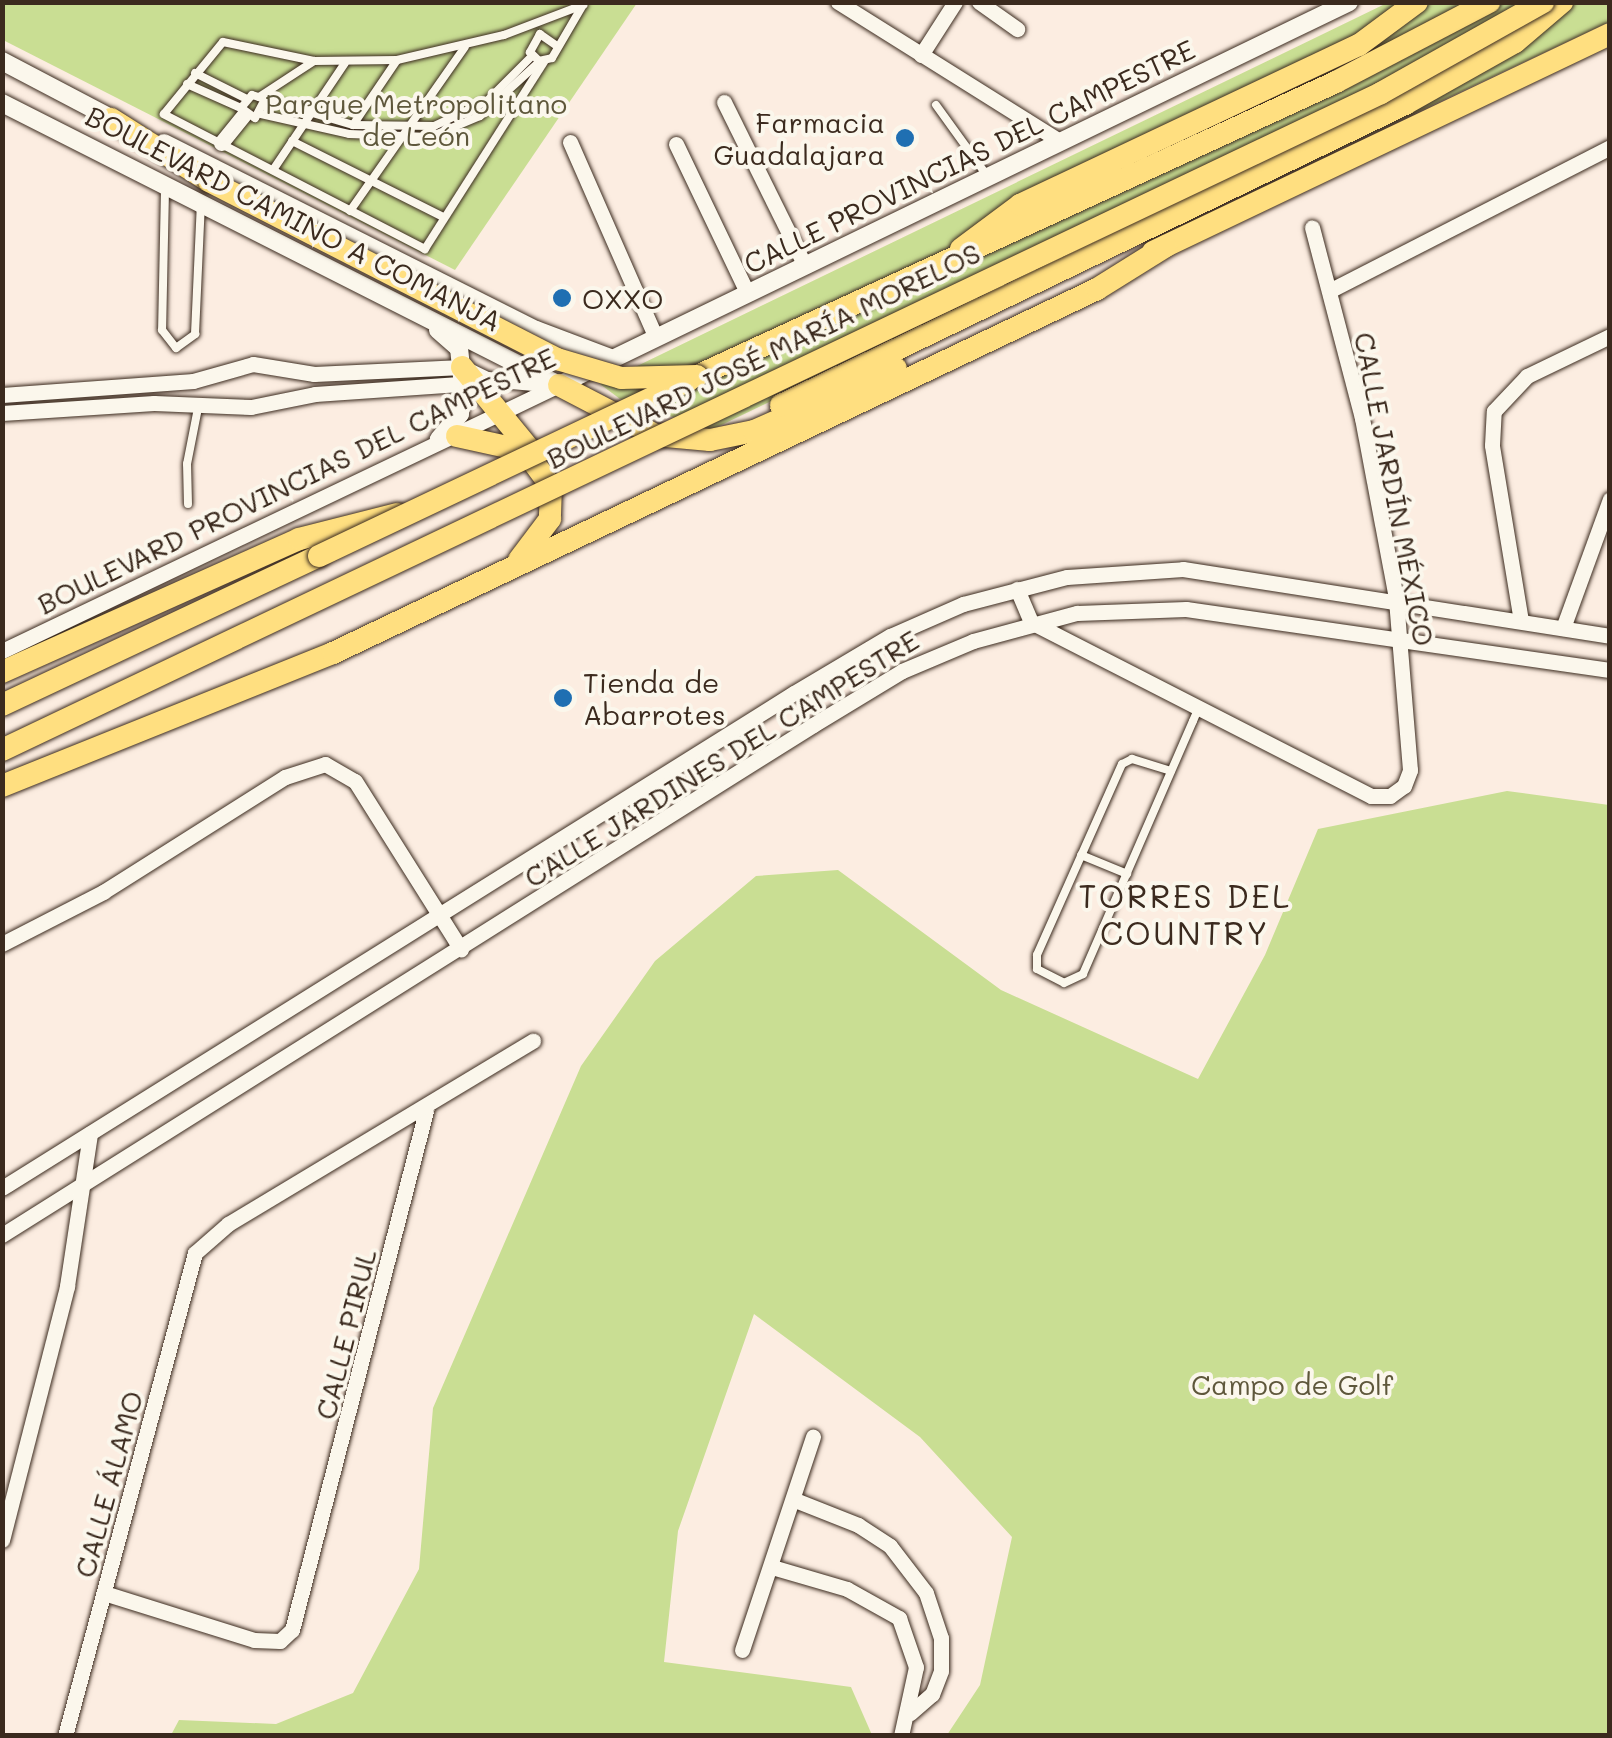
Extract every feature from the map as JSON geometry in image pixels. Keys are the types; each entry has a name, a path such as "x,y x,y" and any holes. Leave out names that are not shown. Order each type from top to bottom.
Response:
{"main road":[{"path":"951,258 982,228 1020,205 1396,24 1417,2"},
{"name":"BOULEVARD JOSÉ MARÍA MORELOS","path":"2,705 697,376 1336,82 1490,2"},
{"name":"BOULEVARD JOSÉ MARÍA MORELOS","path":"2,750 1381,92 1544,2"},
{"path":"710,440 1420,96 1515,42 1562,2"},
{"path":"559,385 655,435 710,440 788,417 1166,246 1610,34"},
{"path":"111,119 205,192 557,359 621,378 697,376"},
{"path":"2,786 333,652 1097,289 1166,246"},
{"path":"472,378 505,413 552,486 550,519 522,558 495,576"},
{"path":"448,437 512,445 541,468"},
{"path":"2,672 298,539 424,506"}],"street":[{"path":"838,2 1062,142"},
{"path":"922,54 955,2"},
{"path":"980,2 1017,29"},
{"name":"CALLE PROVINCIAS DEL CAMPESTRE","path":"614,359 1349,2"},
{"name":"BOULEVARD CAMINO A COMANJA","path":"2,61 536,330 614,359"},
{"path":"724,102 805,266"},
{"name":"BOULEVARD CAMINO A COMANJA","path":"2,103 165,185 205,192 559,385"},
{"path":"220,143 248,109"},
{"path":"570,142 656,338"},
{"path":"676,144 748,294"},
{"path":"1330,290 1610,148"},
{"name":"CALLE JARDÍN MÉXICO","path":"1030,622 1371,796 1390,796 1410,770 1396,598 1330,290 1312,227"},
{"path":"408,304 459,348 472,378 448,437"},
{"path":"1521,621 1492,444 1494,411 1526,376 1610,336"},
{"name":"BOULEVARD PROVINCIAS DEL CAMPESTRE","path":"2,651 314,507 448,437 614,359"},
{"path":"2,395 153,385 253,364 290,370 559,385"},
{"path":"290,370 296,385 290,400"},
{"path":"213,374 209,390 218,403"},
{"path":"2,413 290,400 472,378"},
{"path":"1563,628 1610,499"},
{"name":"CALLE JARDINES DEL CAMPESTRE","path":"2,1188 890,636 1016,590 1067,578 1183,569 1396,598 1610,636"},
{"path":"1016,590 1030,622"},
{"name":"CALLE JARDINES DEL CAMPESTRE","path":"2,1236 902,671 1030,622 1138,608 1186,609 1400,636 1610,670"},
{"path":"2,944 103,892 284,777 325,764 355,781 461,949"},
{"path":"426,1111 533,1041"},
{"name":"CALLE ÁLAMO","path":"65,1736 186,1271 200,1246 426,1111"},
{"name":"CALLE PIRUL","path":"104,1593 254,1640 280,1640 292,1630 426,1111"},
{"path":"2,1540 58,1324 85,1183 90,1134"},
{"path":"742,1650 814,1436"},
{"path":"2,1488 19,1473"},
{"path":"795,1500 858,1525 890,1546 926,1592 941,1638 942,1671 932,1694 910,1712"},
{"path":"772,1567 847,1589 899,1618 916,1666 910,1712 901,1736"}],"lane":[{"path":"261,100 352,125 406,130 460,118 505,87 538,60 557,46 584,5 466,45 397,60 314,62 223,42 164,114 424,248 538,60 532,39 522,28"},
{"path":"532,39 545,34 557,46"},
{"path":"350,211 466,45"},
{"path":"352,125 397,60"},
{"path":"187,84 248,109 304,124 398,139 459,129 518,86 538,60"},
{"path":"248,109 314,62"},
{"path":"274,170 344,63"},
{"path":"195,73 248,109"},
{"path":"248,109 261,100"},
{"path":"936,104 988,178"},
{"path":"292,141 443,217"},
{"path":"165,185 162,330 176,348 195,334 205,192"},
{"path":"188,504 187,464 199,403"},
{"path":"1172,771 1132,759 1122,764 1036,962 1037,970 1064,982 1084,974 1172,771 1199,707"},
{"path":"1081,855 1127,874"}],"green space":[{"name":"Parque Metropolitano de León","path":"2,3 637,3 455,270 3,40"},
{"path":"1387,3 1609,3 1609,22 915,349 1026,279 711,430 620,399 600,384"},
{"name":"Campo de Golf","path":"1507,791 1609,805 1609,1735 947,1735 980,1685 1012,1537 920,1437 754,1314 678,1531 664,1662 851,1687 872,1735 171,1735 179,1720 276,1724 353,1693 419,1569 433,1408 581,1066 655,961 756,876 838,870 1001,990 1198,1079 1265,955 1318,829"}],"place":[{"name":"Farmacia Guadalajara","path":"905,138"},
{"name":"OXXO","path":"562,298"},
{"name":"Tienda de Abarrotes","path":"563,698"}],"district":[{"name":"TORRES DEL COUNTRY","path":"1185,914"}]}
